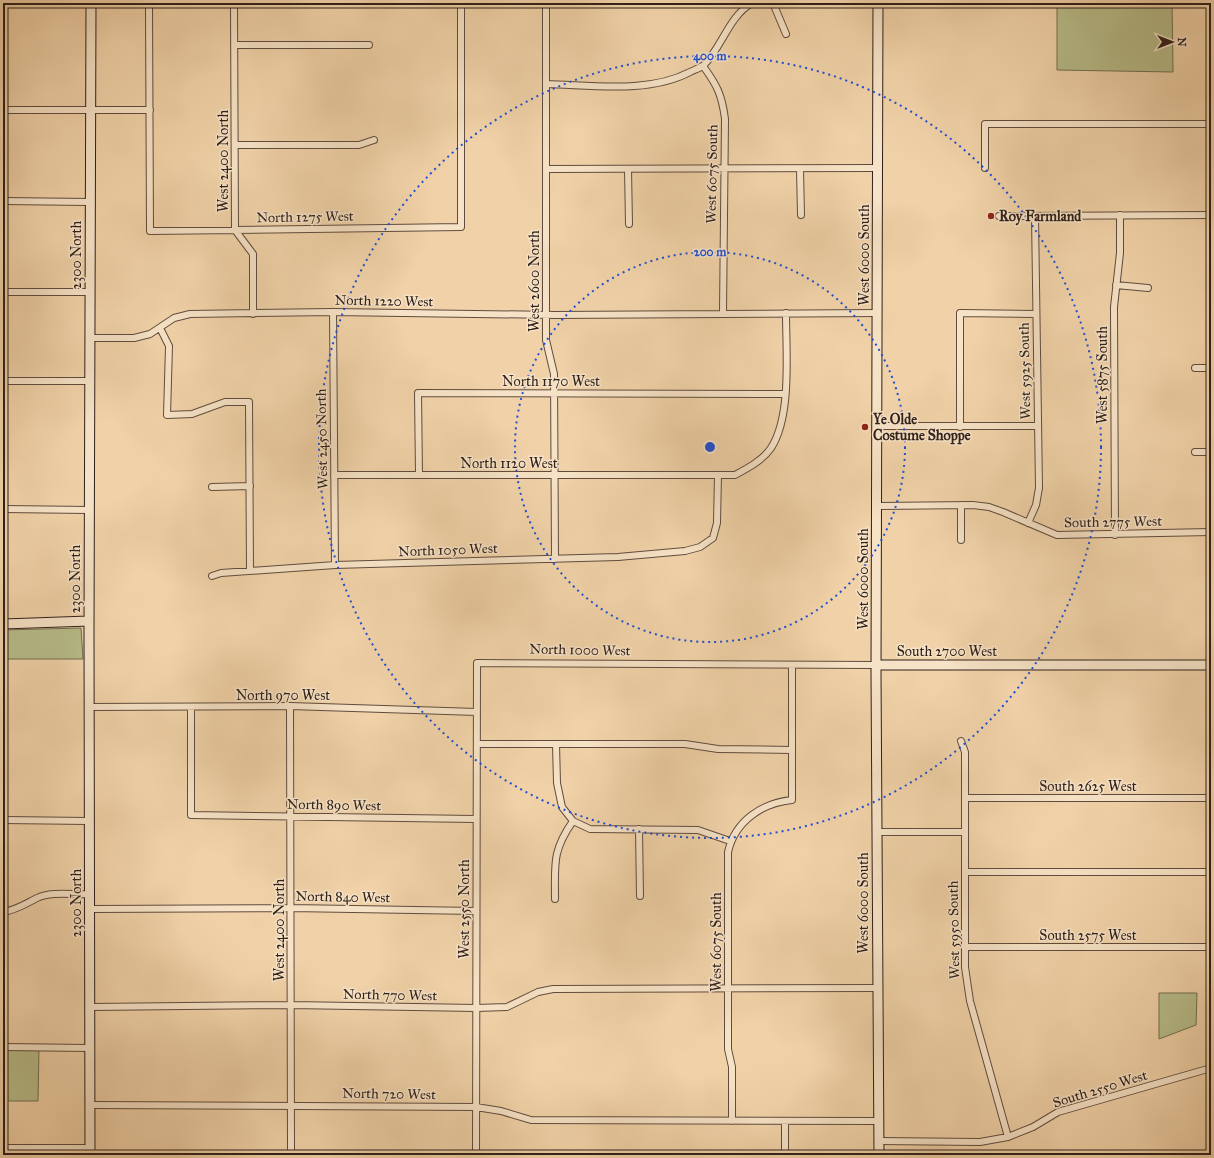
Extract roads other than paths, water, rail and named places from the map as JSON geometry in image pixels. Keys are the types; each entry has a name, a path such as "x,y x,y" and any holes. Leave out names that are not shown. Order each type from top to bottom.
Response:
{"street":[{"name":"2300 North","path":"90,1152 89,510 91,3"},
{"path":"3,110 150,110 149,3"},
{"name":"West 2400 North","path":"234,3 235,230 253,254 253,314"},
{"name":"North 1275 West","path":"150,110 150,231 461,227 461,3"},
{"name":"West 2600 North","path":"546,3 546,340 554,374 555,559"},
{"path":"546,84 643,86 669,82 703,66 720,44 732,23 747,6 752,3"},
{"path":"773,3 786,34"},
{"name":"West 6000 South","path":"878,3 878,506 876,664 879,1155"},
{"path":"234,45 369,45"},
{"name":"West 6075 South","path":"703,66 717,85 722,100 725,119 723,313"},
{"path":"985,168 985,124 1211,124"},
{"path":"235,145 359,145 374,140"},
{"path":"800,168 801,215"},
{"path":"546,169 878,168"},
{"path":"628,169 629,224"},
{"path":"3,201 90,202"},
{"name":"West 5875 South","path":"1115,535 1114,307 1120,252 1120,215"},
{"path":"999,216 1211,215"},
{"name":"West 5925 South","path":"1028,523 1036,506 1039,488 1035,216"},
{"path":"1116,285 1148,288"},
{"path":"3,292 90,292"},
{"name":"North 1220 West","path":"90,338 134,338 150,334 174,318 190,314 333,312 546,315 878,313"},
{"name":"West 2450 North","path":"333,312 335,565"},
{"path":"785,394 786,313"},
{"path":"960,427 960,313 1036,314"},
{"path":"160,328 169,346 168,415 192,414 225,402 249,402 250,571"},
{"path":"1195,368 1211,368"},
{"path":"3,380 90,380"},
{"name":"North 1170 West","path":"419,475 418,393 785,394"},
{"name":"North 1120 West","path":"334,474 735,475 754,465 771,449 780,431 785,408 785,394"},
{"path":"878,426 1038,426"},
{"path":"1195,452 1211,452"},
{"name":"North 1050 West","path":"212,576 221,573 335,565 618,557 685,551 700,547 713,538 718,523 718,475"},
{"path":"212,487 250,486"},
{"path":"960,505 961,540"},
{"name":"South 2775 West","path":"878,506 960,505 989,507 1057,536 1211,532"},
{"path":"3,510 89,510"},
{"path":"3,624 89,621"},
{"name":"North 1000 West","path":"477,663 683,665"},
{"name":"West 2550 North","path":"476,1155 477,663"},
{"name":"South 2700 West","path":"683,665 1211,665"},
{"path":"477,744 685,744 718,749 792,750 792,665"},
{"name":"West 2400 North","path":"290,706 291,1155"},
{"name":"North 970 West","path":"89,707 290,706 477,712"},
{"name":"North 890 West","path":"191,707 191,815 476,819"},
{"name":"West 5950 South","path":"961,741 965,752 965,967 970,1001 1008,1137"},
{"path":"556,744 559,791 562,807 573,821 590,829 698,830 730,841"},
{"name":"West 6075 South","path":"732,1121 732,1067 728,1049 728,852 730,841 746,818 760,809 778,801 792,800 792,750"},
{"name":"South 2625 West","path":"965,798 1211,798"},
{"path":"3,820 90,820"},
{"path":"555,899 555,859 558,844 573,821"},
{"path":"639,829 640,896"},
{"path":"877,832 965,832"},
{"path":"965,872 1211,872"},
{"path":"3,912 14,911 38,898 51,895 90,894"},
{"name":"North 840 West","path":"90,909 291,908 476,911"},
{"name":"South 2575 West","path":"965,947 1211,947"},
{"path":"728,989 878,988"},
{"name":"North 770 West","path":"90,1007 291,1005 476,1008 507,1007 538,992 553,989 728,989"},
{"path":"3,1048 90,1048"},
{"name":"South 2550 West","path":"878,1141 980,1142 1008,1137 1033,1126 1058,1112 1211,1068"},
{"name":"North 720 West","path":"90,1105 476,1107 500,1111 531,1120 878,1121"},
{"path":"785,1155 786,1121"},
{"path":"3,1148 90,1152"}],"place":[{"name":"Roy Farmland","path":"991,216"},
{"name":"Ye Olde Costume Shoppe","path":"865,427"}]}
